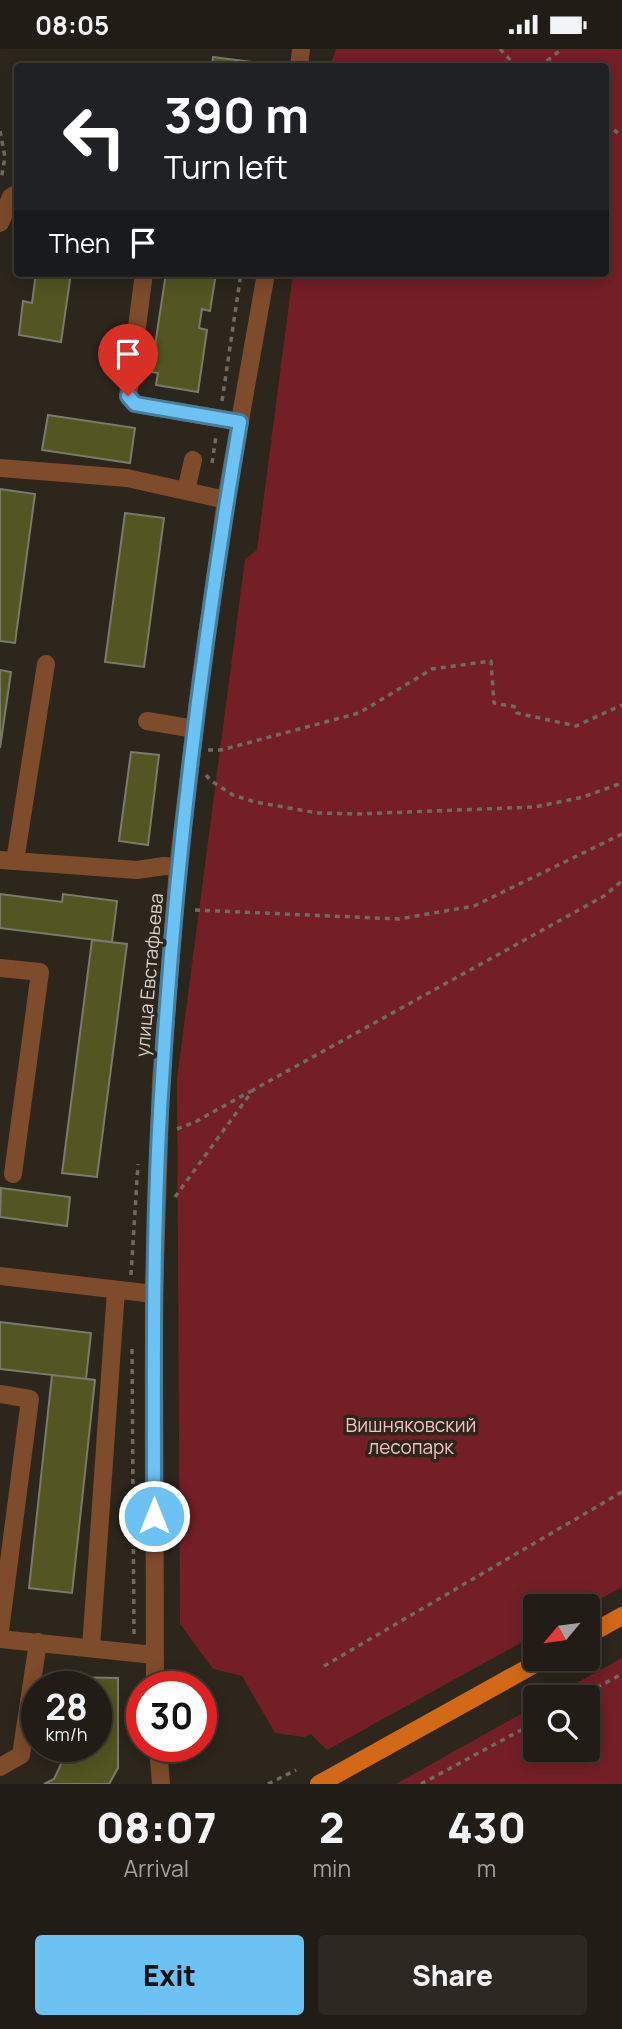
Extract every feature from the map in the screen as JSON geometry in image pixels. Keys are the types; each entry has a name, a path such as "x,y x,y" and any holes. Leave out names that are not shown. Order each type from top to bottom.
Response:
{"main road":[{"path":"600,1628 622,1616"},
{"path":"319,1784 523,1671"}],"street":[{"path":"0,223 14,195"},
{"path":"143,277 128,396 135,404 240,422"},
{"name":"улица Евстафьева","path":"154,1671 154,1294 162,1081 178,867 226,499 265,277"},
{"path":"186,491 193,460"},
{"path":"0,468 127,478 226,499"},
{"path":"46,664 7,861 137,870 178,867"},
{"path":"148,721 195,729"},
{"path":"0,968 40,972 13,1174"},
{"path":"0,1276 154,1294"},
{"path":"91,1648 116,1290"},
{"path":"0,1394 30,1399 0,1631"},
{"path":"0,1639 154,1655"},
{"path":"0,1767 21,1755 38,1642"},
{"path":"159,1762 161,1784"}],"path":[{"path":"500,49 513,63"},
{"path":"544,63 562,49"},
{"path":"0,131 5,157 0,182"},
{"path":"622,705 576,726 517,713 516,707 494,703 491,661 432,669 359,713 220,750 192,751 195,761 210,780 233,795 255,802 318,813 534,807 583,797 622,783"},
{"path":"195,910 399,919 474,906 622,834"},
{"path":"160,1136 195,1122 253,1090 604,895 622,881"},
{"path":"133,1231 166,1209 253,1090"},
{"path":"324,1666 622,1492"},
{"path":"600,1686 622,1674"},
{"path":"421,1784 523,1729"},
{"path":"268,1784 296,1770"}],"green space":[{"name":"Вишняковский лесопарк","path":"336,49 622,49 622,1587 600,1599 600,1594 523,1594 523,1642 327,1750 311,1734 304,1737 275,1733 242,1676 213,1669 180,1624 177,1079 245,559 257,550 292,277 609,277 609,63 331,63"},
{"path":"622,1658 622,1784 396,1784 523,1713 523,1762 600,1762 600,1685 573,1685"}],"building":[{"path":"213,57 259,63 212,63"},
{"path":"35,277 70,277 61,342 19,335 23,301 32,303"},
{"path":"165,277 215,277 210,311 202,309 199,328 207,330 198,392 156,385 158,373 151,372"},
{"path":"48,415 135,428 130,463 42,450"},
{"path":"0,489 35,494 15,643 0,641"},
{"path":"125,513 164,518 144,667 105,662"},
{"path":"0,670 11,672 0,748"},
{"path":"131,752 159,755 148,845 119,841"},
{"path":"0,894 62,902 63,894 117,901 112,942 0,928"},
{"path":"92,940 127,944 97,1177 62,1173"},
{"path":"1,1188 70,1197 67,1226 0,1217"},
{"path":"0,1322 91,1333 86,1379 0,1369"},
{"path":"52,1375 95,1380 72,1593 29,1588"},
{"path":"112,1678 118,1678 118,1768 109,1784 44,1784 54,1779 62,1762 112,1762"}],"route":[{"path":"128,396 135,404 240,422 226,499 200,685 178,867 160,1108 154,1294 154,1516"}]}
